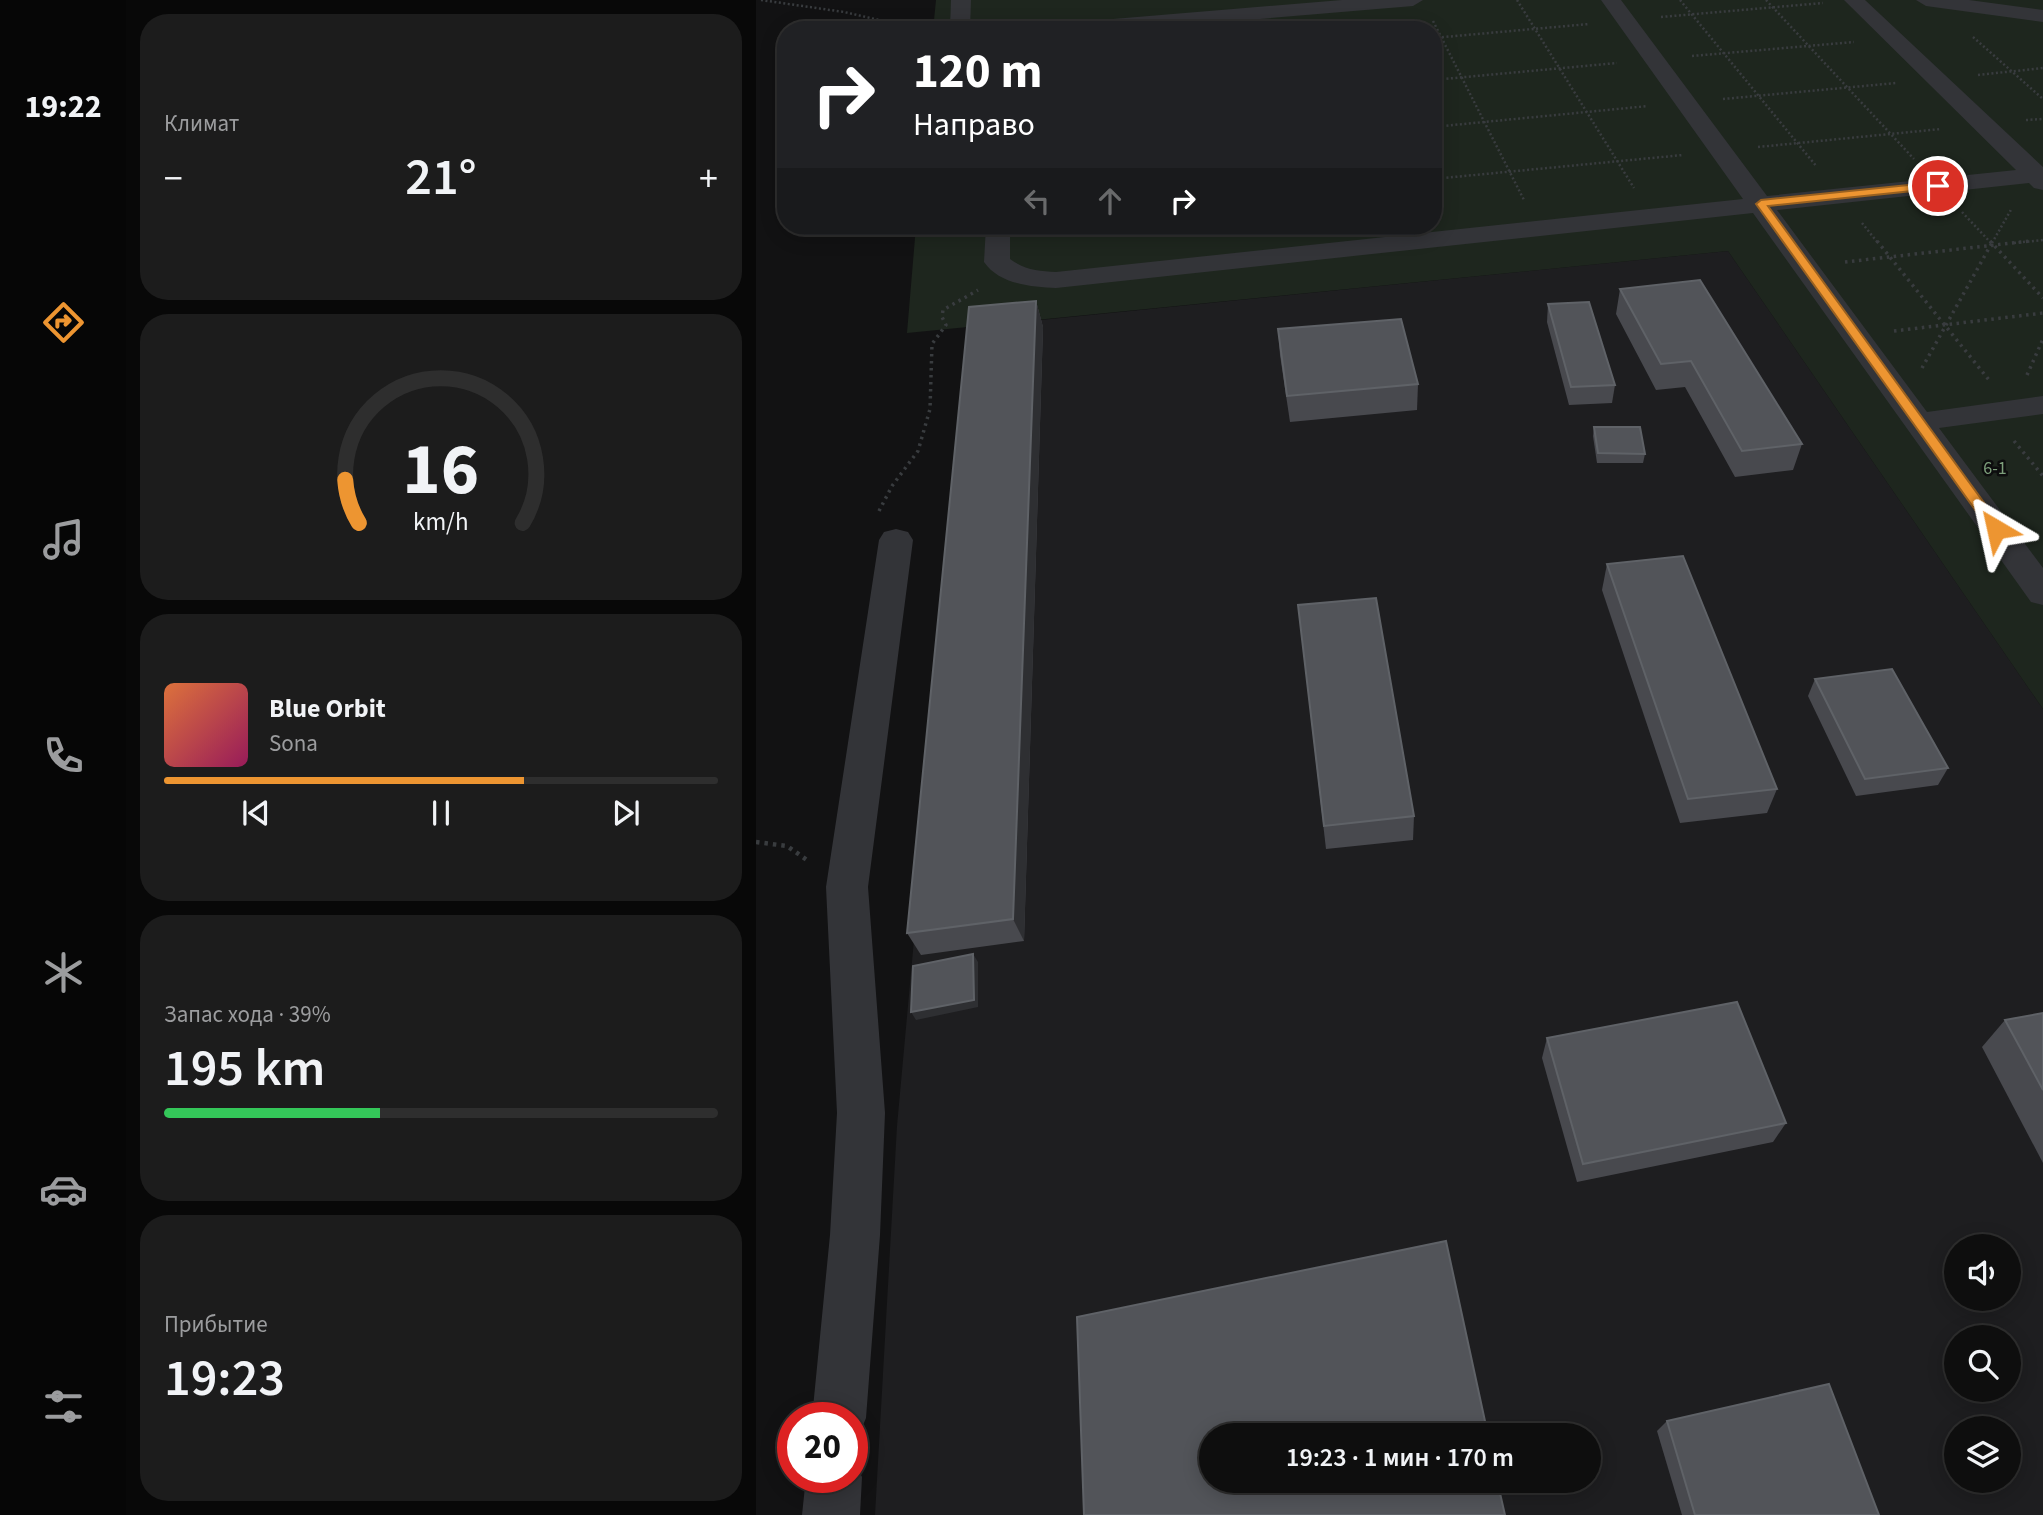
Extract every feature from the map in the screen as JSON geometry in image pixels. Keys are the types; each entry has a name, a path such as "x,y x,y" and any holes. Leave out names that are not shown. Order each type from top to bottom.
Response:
{"lane":[{"path":"960,21 961,0"},
{"path":"1611,0 2043,593"},
{"path":"1854,0 2040,177"},
{"path":"1929,0 2043,16"},
{"path":"1191,21 1421,6"},
{"path":"998,235 997,262 1010,273 1030,279 1056,280 1761,204 2040,177"},
{"path":"1911,413 1990,412 2043,405"},
{"path":"840,1402 855,1235 861,1112 847,887 896,540"},
{"path":"831,1515 833,1493"}],"path":[{"path":"761,0 844,12 884,21"},
{"path":"1517,0 1651,216"},
{"path":"1766,0 2043,298"},
{"path":"1929,0 2043,99"},
{"path":"1442,79 1893,38"},
{"path":"1442,43 1539,229"},
{"path":"1442,126 2043,68"},
{"path":"1911,413 1945,325 1993,245 2025,184 2040,177"},
{"path":"1806,267 2043,240"},
{"path":"896,540 876,524 880,506 918,451 930,409 932,344 946,325 942,317 943,310 1010,273"},
{"path":"1854,336 2043,313"},
{"path":"1990,412 2043,476"},
{"path":"756,842 787,846 847,887"}],"shaded area":[{"path":"1728,251 2043,709 2043,1515 875,1515 897,1126 970,327"}],"green space":[{"name":"6-1","path":"936,0 2043,0 2043,709 1728,251 907,333 915,235 1442,235 1442,21 934,21"}],"building":[{"path":"1700,280 1802,444 1742,451 1691,361 1661,364 1620,289"},
{"path":"1036,301 1013,919 907,933 969,307"},
{"path":"1589,302 1615,385 1571,387 1548,304"},
{"path":"1401,319 1418,384 1287,396 1278,329"},
{"path":"1594,427 1640,427 1645,454 1598,453"},
{"path":"1683,556 1777,789 1688,799 1607,564"},
{"path":"1376,598 1414,816 1324,826 1298,605"},
{"path":"1892,669 1948,768 1865,779 1815,679"},
{"path":"973,954 974,1000 911,1012 913,966"},
{"path":"1737,1002 1786,1123 1583,1164 1547,1038"},
{"path":"2043,1013 2043,1090 2005,1020"},
{"path":"1446,1241 1485,1423 1199,1423 1199,1493 1500,1493 1505,1515 1084,1515 1077,1317"},
{"path":"1829,1384 1879,1515 1695,1515 1667,1421"}],"route":[{"path":"1938,186 1761,204 1996,529"}]}
